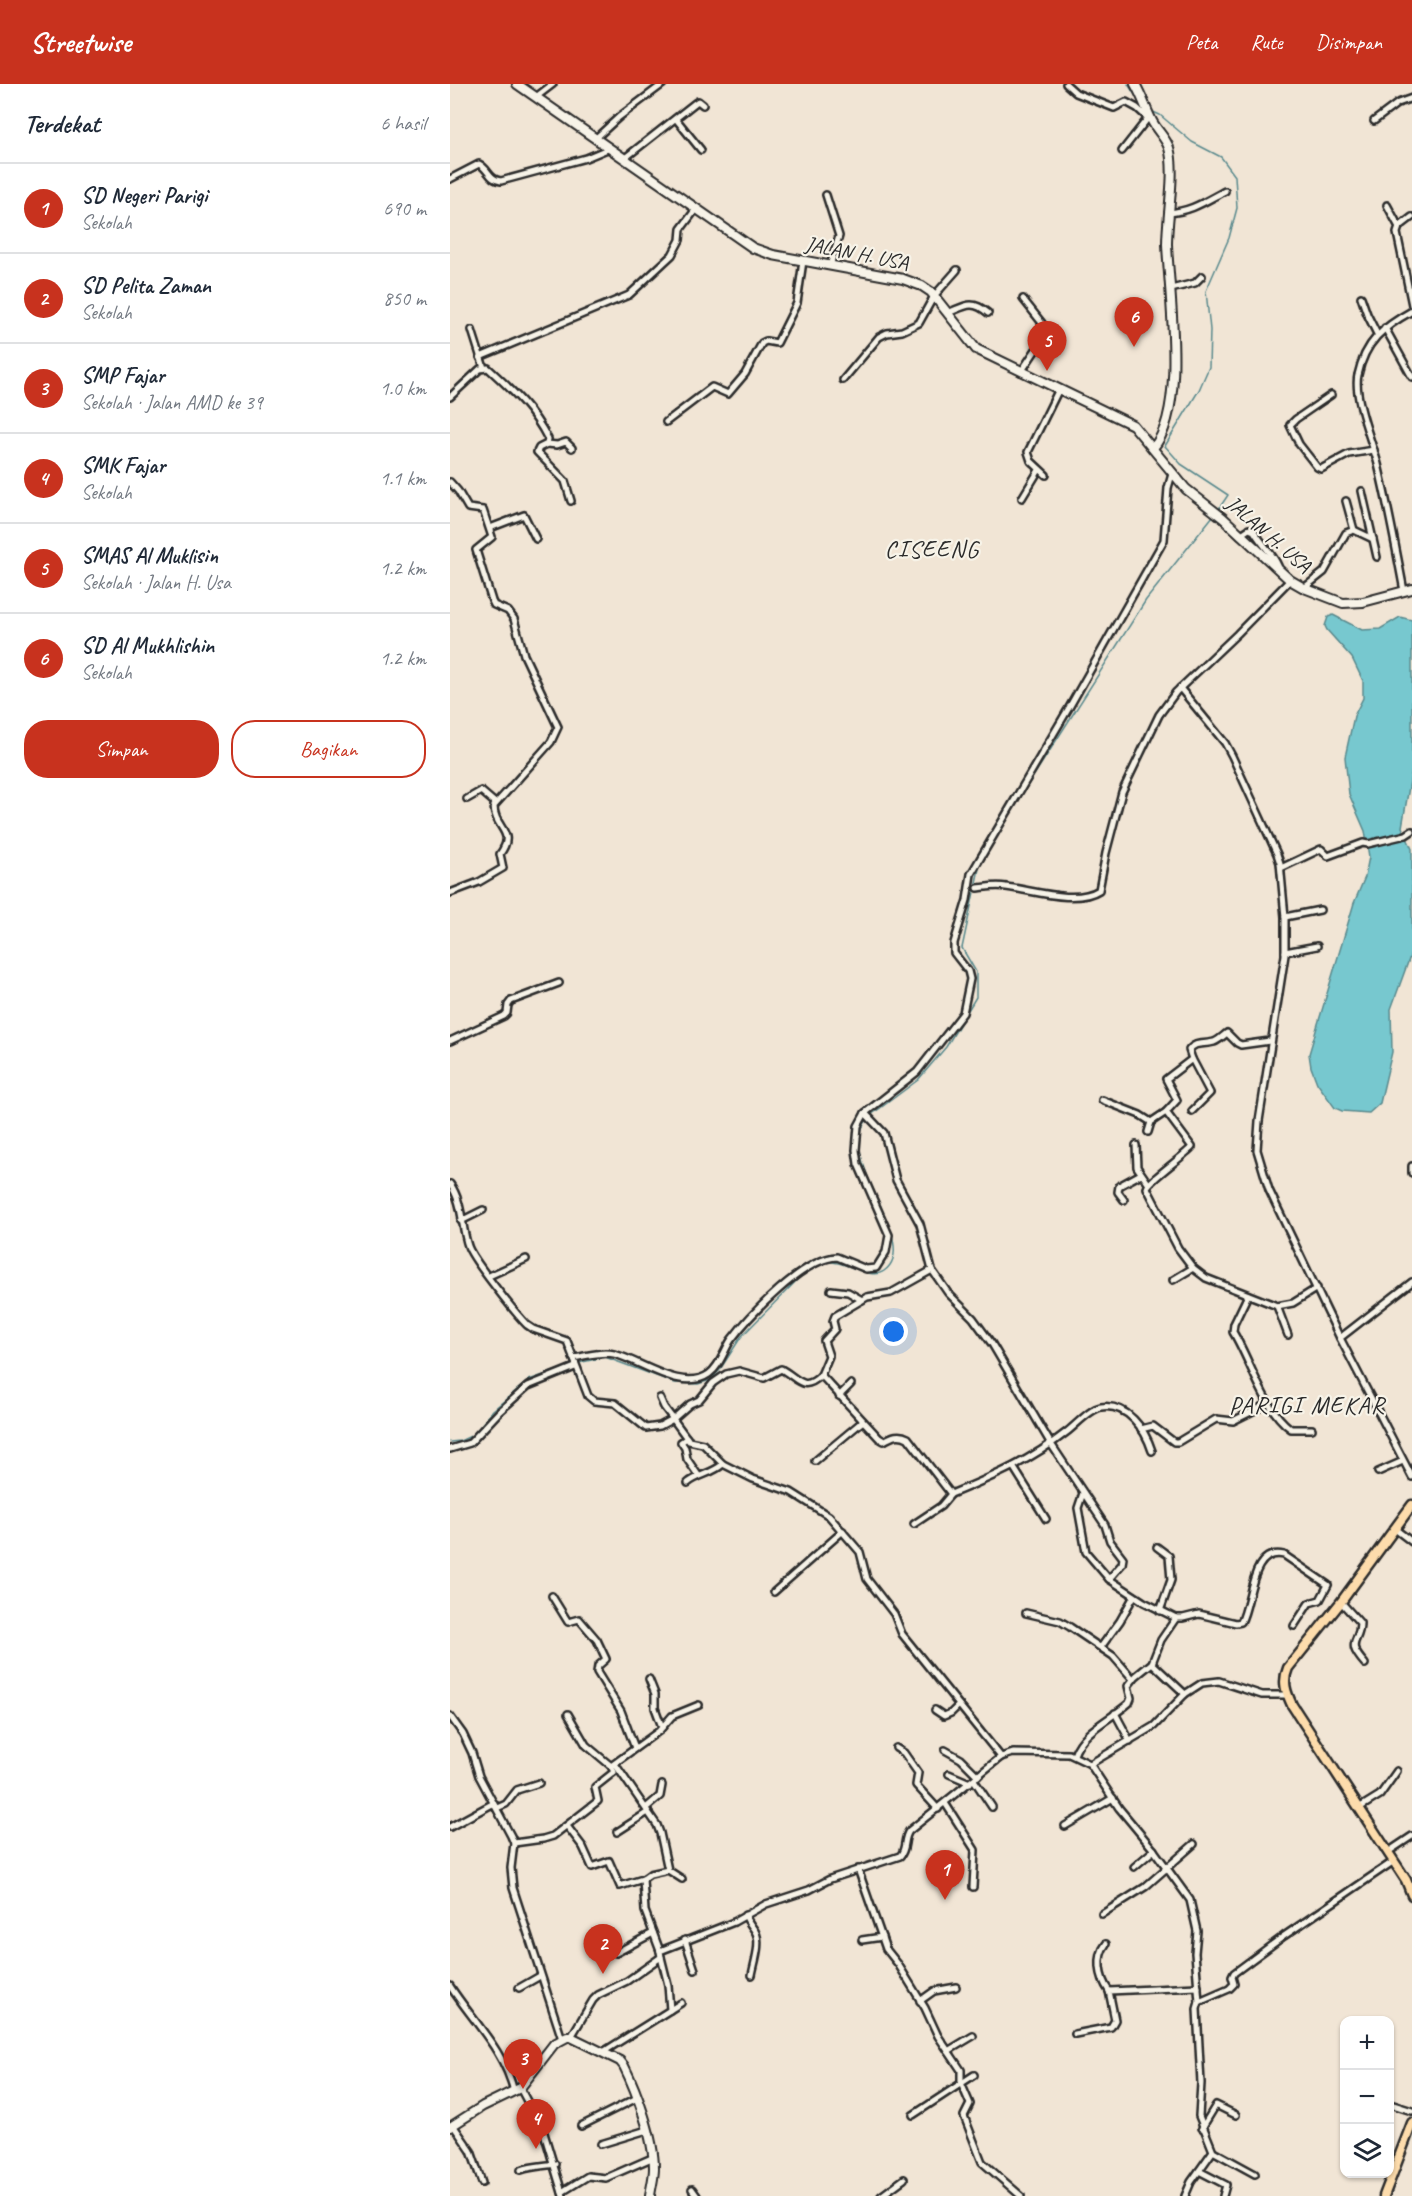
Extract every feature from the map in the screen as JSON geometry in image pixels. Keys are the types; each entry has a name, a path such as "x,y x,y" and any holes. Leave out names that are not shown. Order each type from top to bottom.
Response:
{"main road":[{"path":"1412,1505 1341,1602 1288,1668 1284,1681 1287,1695 1406,1880 1412,1895"},
{"path":"1384,2196 1412,2123"}],"street":[{"name":"JALAN H. USA","path":"517,84 753,248 773,255 903,279 922,286 934,296 976,350 1133,425 1186,489 1211,508 1281,574 1304,588 1333,600 1355,604 1408,590"},
{"path":"536,97 553,84"},
{"path":"596,138 619,117 663,84"},
{"path":"1066,84 1076,93 1114,108 1126,102 1130,103 1150,118"},
{"path":"1135,84 1146,103 1150,118 1170,151 1171,180 1168,213 1173,352 1169,418 1160,441 1153,448"},
{"path":"1374,121 1398,103 1412,98"},
{"path":"625,158 695,103 698,101 703,105"},
{"path":"1122,151 1150,118"},
{"path":"676,119 701,150"},
{"path":"450,179 479,164 492,179 501,181 586,158 610,148"},
{"path":"1168,213 1186,212 1225,191"},
{"path":"826,195 839,236 830,266"},
{"path":"1387,205 1399,227"},
{"path":"480,357 630,295 667,261 677,248 681,229 696,209"},
{"path":"1412,217 1399,227 1397,233 1412,305"},
{"path":"666,422 712,387 728,394 745,374 762,343 766,341 777,343 797,303 803,261"},
{"path":"843,381 879,337 887,333 902,331 919,323 934,296 957,270"},
{"path":"1171,289 1195,283 1202,276"},
{"path":"1361,297 1377,334"},
{"path":"1021,372 1039,345 1044,331 1042,323 1023,299"},
{"path":"948,313 969,304 980,307 988,314"},
{"path":"1408,590 1357,386 1362,362 1377,334 1412,311"},
{"path":"1385,328 1412,376"},
{"path":"472,330 484,368"},
{"path":"450,397 484,368"},
{"path":"484,368 488,368 530,409 548,440 547,444"},
{"path":"1046,474 1031,461 1028,452 1059,389"},
{"path":"1331,395 1290,425 1299,444 1317,467 1322,469 1349,454 1374,450"},
{"path":"571,501 566,481 537,452 539,448 547,444 557,446 566,442 572,448"},
{"path":"1022,498 1039,470"},
{"path":"573,1358 613,1353 648,1368 683,1379 703,1377 715,1369 731,1341 758,1310 801,1270 831,1257 837,1257 866,1269 876,1268 886,1252 889,1235 858,1164 856,1137 858,1126 865,1113 917,1072 963,1012 970,979 968,971 954,953 954,943 967,900 971,874 1071,706 1164,540 1168,482 1172,474"},
{"path":"450,482 468,508 483,510 490,528 491,539 476,550 492,601 508,611 514,619 524,655 558,727 551,742 495,803 493,809 506,838 506,847 500,855 503,868 489,877 450,893"},
{"path":"1362,491 1377,557"},
{"path":"1346,501 1353,530"},
{"path":"490,528 524,515 536,539"},
{"path":"1240,535 1249,529 1254,531 1264,547 1278,562 1281,574"},
{"path":"1304,588 1324,572 1344,534 1353,530 1372,539"},
{"path":"978,888 1003,886 1060,896 1075,896 1099,890 1122,792 1159,715 1180,688 1290,580"},
{"path":"1180,688 1225,743 1277,854 1281,868 1285,952 1270,1041 1257,1150 1269,1190 1340,1338 1412,1477"},
{"path":"467,799 481,791 495,803"},
{"path":"1281,868 1321,849 1328,856 1363,843 1368,844 1406,835 1412,831"},
{"path":"1285,917 1320,910"},
{"path":"1285,952 1317,946"},
{"path":"450,1041 504,1016 511,1001 559,982"},
{"path":"1192,1111 1210,1093 1192,1059 1189,1050 1191,1047 1199,1043 1215,1042 1227,1033 1241,1045 1270,1041"},
{"path":"1148,1132 1151,1122 1166,1112 1177,1098 1166,1079 1192,1059"},
{"path":"1102,1100 1140,1115 1151,1122"},
{"path":"1148,1183 1172,1166 1192,1147 1166,1112"},
{"path":"865,1113 884,1133 896,1180 920,1224 932,1270 948,1293 973,1318 992,1344 1051,1444 1105,1525 1110,1541 1123,1558 1122,1564 1109,1579"},
{"path":"1136,1145 1137,1167 1148,1183 1149,1194 1173,1241 1192,1269 1206,1278 1277,1306 1293,1303 1317,1288"},
{"path":"1412,1166 1412,1173"},
{"path":"1124,1200 1118,1192 1119,1186 1141,1174"},
{"path":"450,1184 458,1197 461,1221 471,1253 521,1319 533,1329 567,1341 575,1367 591,1399 615,1403 649,1429 673,1419 690,1404 699,1400 713,1383 726,1374 739,1371 764,1378 781,1369 805,1384 813,1383 821,1375 829,1356 824,1341 835,1329 833,1319 862,1300 874,1295 891,1293 932,1270"},
{"path":"461,1221 483,1210"},
{"path":"489,1276 526,1259"},
{"path":"1173,1280 1192,1269"},
{"path":"1340,1338 1412,1282"},
{"path":"831,1290 848,1292 862,1300"},
{"path":"1248,1295 1234,1324 1233,1332 1269,1403 1285,1425 1291,1429 1312,1429"},
{"path":"1277,1306 1288,1335"},
{"path":"450,1449 470,1443 528,1386 575,1367"},
{"path":"821,1375 882,1440 902,1435 908,1438 951,1494"},
{"path":"839,1396 851,1384"},
{"path":"660,1398 691,1442 703,1444 723,1464 753,1479 791,1492 822,1511 843,1531 860,1552 867,1579 894,1614 902,1634 1001,1757"},
{"path":"1142,1429 1153,1426 1174,1442 1178,1442 1210,1422 1222,1418 1233,1421 1269,1403"},
{"path":"914,1524 941,1506 951,1494 1014,1468 1051,1444 1100,1407 1121,1408 1142,1429 1152,1451"},
{"path":"815,1461 862,1420"},
{"path":"673,1447 687,1438"},
{"path":"681,1442 687,1459 698,1475"},
{"path":"1378,1472 1403,1461"},
{"path":"688,1483 698,1475 711,1473 723,1464"},
{"path":"1014,1468 1046,1519"},
{"path":"1083,1493 1078,1508 1086,1552 1109,1579 1134,1596 1176,1618 1199,1614 1239,1623 1258,1569 1267,1557 1276,1553 1284,1555 1328,1586 1320,1600 1310,1603 1294,1626"},
{"path":"1395,1529 1412,1542"},
{"path":"774,1592 843,1531"},
{"path":"1157,1546 1170,1556 1172,1572 1160,1611"},
{"path":"552,1596 568,1622 579,1619 597,1640 606,1659 598,1666 597,1672 621,1711 635,1749"},
{"path":"1101,1647 1134,1596"},
{"path":"1341,1602 1361,1625 1354,1646 1355,1652 1365,1664"},
{"path":"1026,1613 1060,1621 1101,1647 1121,1664 1133,1679"},
{"path":"1074,1755 1080,1740 1130,1700 1128,1686 1152,1663 1161,1640 1176,1618"},
{"path":"1152,1663 1185,1694"},
{"path":"649,1679 662,1727"},
{"path":"1090,1764 1154,1726 1185,1694 1202,1683 1219,1681 1262,1695 1287,1695"},
{"path":"613,1765 676,1714 699,1705"},
{"path":"935,1710 941,1715 947,1715 959,1705"},
{"path":"1115,1713 1130,1741"},
{"path":"568,1714 586,1745 613,1765 647,1810 660,1833 668,1870 682,1880"},
{"path":"450,1716 463,1734 479,1776 514,1843 511,1868 513,1888 562,2039"},
{"path":"896,1749 903,1753 918,1774 916,1785 938,1809"},
{"path":"945,1750 961,1760 992,1807"},
{"path":"571,2037 598,1995 627,1981 660,1954 685,1940 734,1922 766,1904 809,1890 858,1869 900,1856 904,1851 904,1838 909,1831 1001,1757 1013,1753 1074,1755 1090,1764 1192,1905 1197,1931 1195,1953 1201,2046 1199,2116 1213,2151 1255,2174"},
{"path":"514,1843 543,1839 567,1826 598,1801 595,1787 614,1772 613,1765"},
{"path":"1359,1808 1380,1795 1396,1772"},
{"path":"949,1774 974,1780"},
{"path":"450,1827 496,1806 506,1804 517,1790 539,1783"},
{"path":"617,1832 647,1810 660,1796 662,1785"},
{"path":"1065,1826 1113,1798"},
{"path":"945,1803 975,1850 973,1887"},
{"path":"567,1826 583,1848 592,1867 609,1861 620,1886 643,1879 650,1874 668,1870"},
{"path":"1388,1852 1412,1836"},
{"path":"1102,1914 1142,1889 1194,1844"},
{"path":"1134,1867 1154,1850"},
{"path":"1199,2002 1231,1988 1234,1984 1232,1977 1234,1973 1394,1861"},
{"path":"858,1869 887,1952 898,1964 927,2010 938,2036 961,2070 961,2084 970,2104 964,2116 980,2159 1021,2196"},
{"path":"643,1879 644,1906 668,1985 670,2010"},
{"path":"745,1915 758,1939 752,1975"},
{"path":"616,1953 653,1933"},
{"path":"862,1940 882,1937"},
{"path":"685,1940 695,1970"},
{"path":"1076,2034 1114,2024 1115,2019 1108,1991 1101,1975 1099,1955 1106,1944"},
{"path":"519,1988 540,1976"},
{"path":"450,1986 498,2053 512,2082 540,2125 555,2164 563,2194 588,2176 606,2178 654,2157"},
{"path":"920,2001 934,1991 956,1987"},
{"path":"1108,1991 1198,1987"},
{"path":"601,2053 681,2003"},
{"path":"948,2051 974,2036"},
{"path":"482,2183 471,2151 452,2126 483,2106 517,2090 529,2079 550,2049 562,2039 571,2037 622,2063 638,2098 654,2157 650,2196"},
{"path":"913,2115 974,2075"},
{"path":"581,2126 638,2098"},
{"path":"1202,2128 1216,2105 1236,2115"},
{"path":"1394,2106 1412,2111"},
{"path":"601,2144 647,2130"},
{"path":"1185,2196 1191,2182 1213,2151"},
{"path":"521,2170 532,2166 555,2164"},
{"path":"1199,2171 1226,2185 1222,2196"},
{"path":"881,2196 904,2179"},
{"path":"692,2189 698,2196"}],"water":[{"path":"1333,615 1362,630 1380,629 1400,617 1412,620 1412,770 1402,827 1412,849 1412,951 1391,1009 1392,1052 1380,1103 1369,1113 1342,1111 1335,1108 1317,1083 1309,1054 1354,903 1365,877 1369,857 1365,831 1349,794 1345,757 1354,716 1363,698 1363,681 1352,658 1325,626 1328,617"}],"waterway":[{"path":"1128,84 1142,106"},
{"path":"1151,111 1160,115 1192,142 1221,157 1235,176 1237,208 1229,238 1206,291 1210,330 1209,367 1199,390 1165,446 1181,464 1228,495 1218,510"},
{"path":"1008,816 1146,600 1213,516"},
{"path":"871,1115 918,1080 946,1047 976,997 976,972 962,948 980,864"},
{"path":"822,1263 839,1263 871,1274 878,1274 884,1271 893,1258 893,1241 887,1221 861,1155 860,1136 868,1119"},
{"path":"450,1442 460,1441 473,1435 493,1410 529,1380 578,1363 605,1357 675,1383 698,1384 710,1380 719,1371 741,1337 802,1275"}],"place":[{"name":"SD Al Mukhlishin","path":"1134,347"},
{"name":"SMAS Al Muklisin","path":"1047,371"},
{"name":"SD Negeri Parigi","path":"945,1900"},
{"name":"SD Pelita Zaman","path":"603,1974"},
{"name":"SMP Fajar","path":"523,2089"},
{"name":"SMK Fajar","path":"536,2149"}],"district":[{"name":"CISEENG","path":"932,549"},
{"name":"PARIGI MEKAR","path":"1307,1405"}]}
